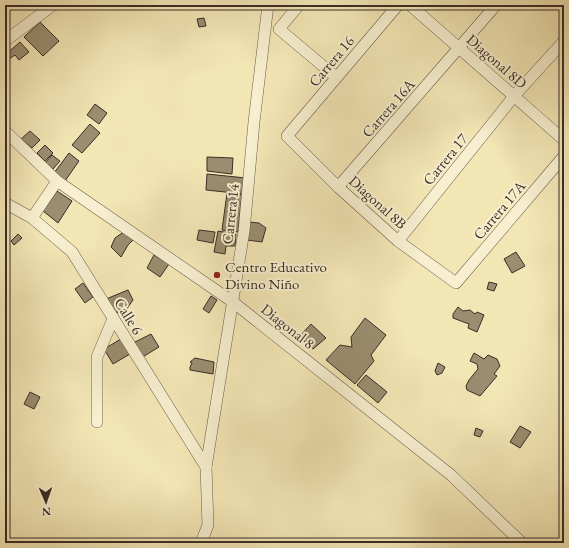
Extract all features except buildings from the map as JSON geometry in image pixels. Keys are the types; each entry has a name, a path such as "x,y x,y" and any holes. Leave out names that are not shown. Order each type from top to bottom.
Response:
{"street":[{"path":"5,41 53,5"},
{"name":"Carrera 14","path":"200,543 208,525 206,467 244,231 254,122 268,5"},
{"path":"299,5 279,29 336,77"},
{"name":"Carrera 16","path":"287,136 398,5"},
{"name":"Diagonal 8D","path":"410,5 564,140"},
{"name":"Carrera 16A","path":"338,187 496,5"},
{"name":"Carrera 17","path":"398,241 514,95 564,42"},
{"name":"Diagonal 8","path":"5,131 57,181 233,302 451,475 522,543"},
{"name":"Diagonal 8B","path":"287,136 338,187 398,241 456,283"},
{"name":"Carrera 17A","path":"456,283 564,156"},
{"path":"32,218 57,181"},
{"name":"Calle 6","path":"5,203 32,218 72,252 206,467"},
{"path":"97,422 97,357 114,319"}],"place":[{"name":"Centro Educativo Divino Niño","path":"217,275"}]}
